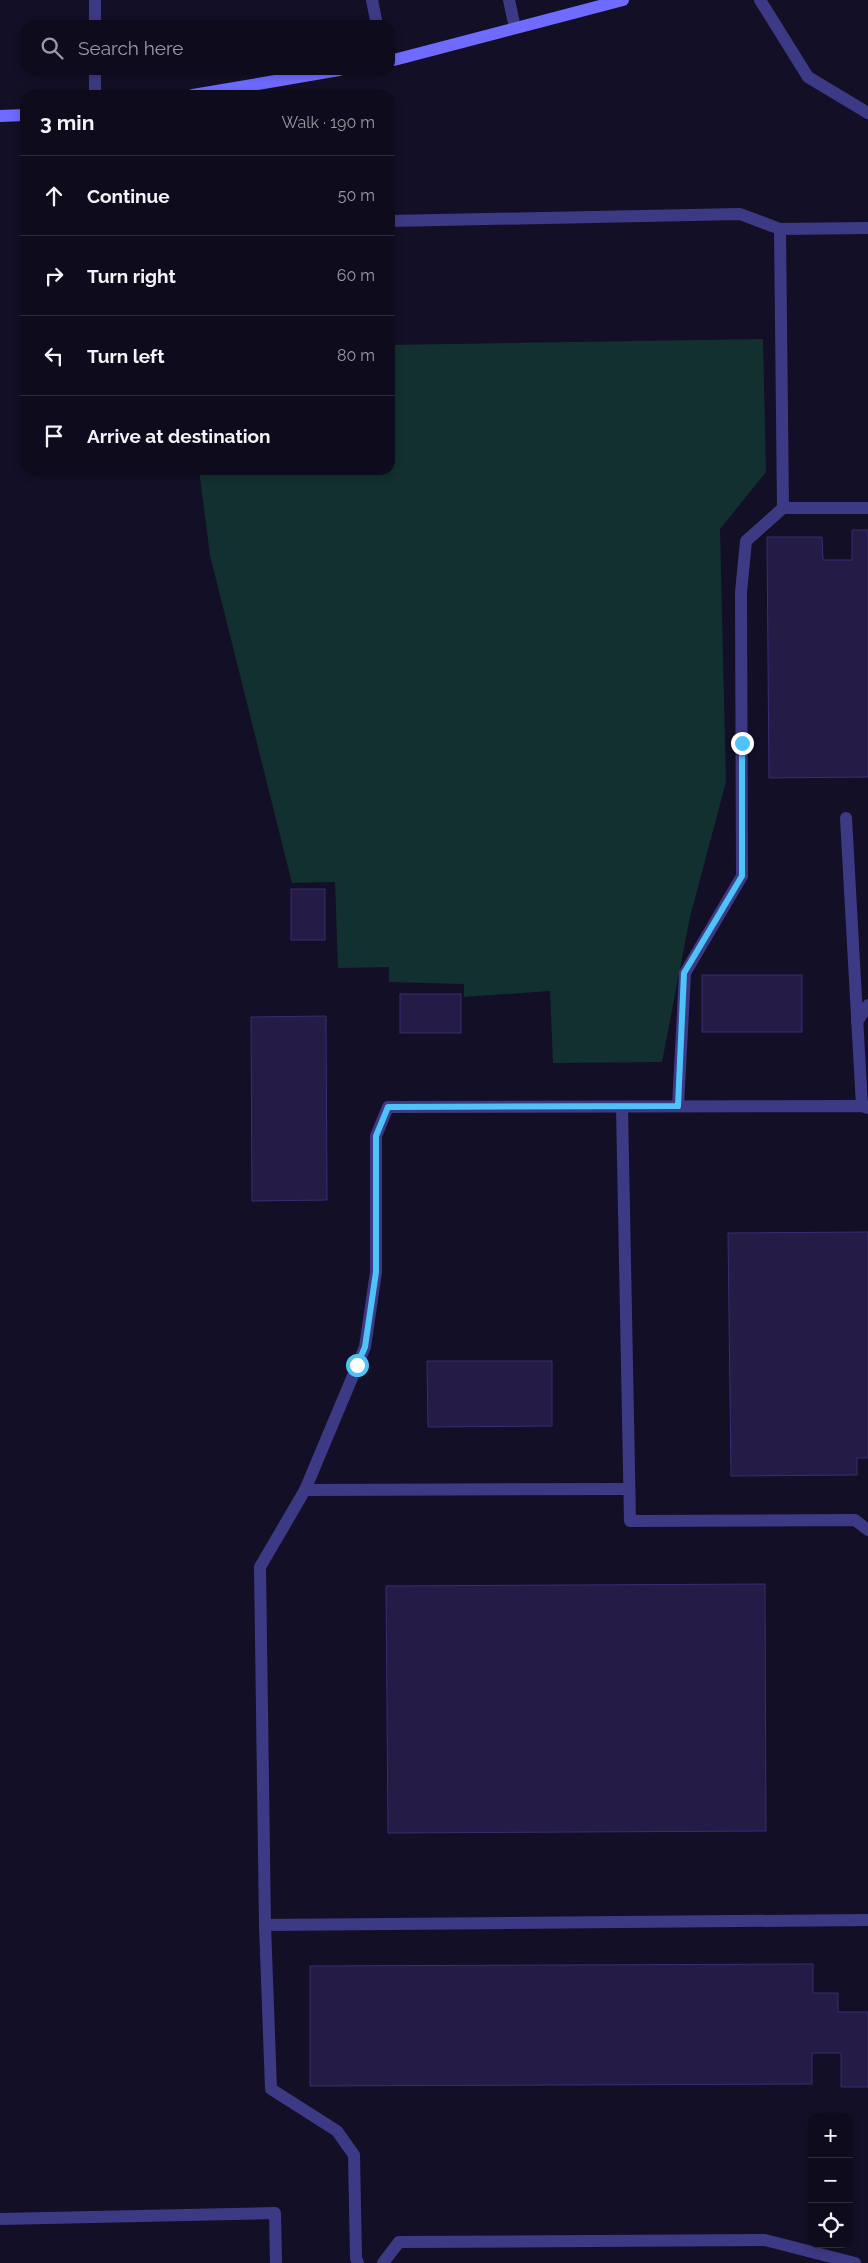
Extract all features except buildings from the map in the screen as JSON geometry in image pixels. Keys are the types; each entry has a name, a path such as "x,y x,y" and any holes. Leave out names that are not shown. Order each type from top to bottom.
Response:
{"main road":[{"path":"395,60 622,0"},
{"path":"222,90 310,75"},
{"path":"0,116 20,115"}],"street":[{"path":"95,0 95,20"},
{"path":"372,0 376,20"},
{"path":"509,0 515,28"},
{"path":"760,0 808,77 868,112"},
{"path":"95,75 95,90"},
{"path":"395,221 740,214 780,229 868,228"},
{"path":"780,229 783,508"},
{"path":"678,1106 684,973 742,876 741,592 746,541 783,508 868,508"},
{"path":"358,2263 356,2258 354,2155 337,2131 271,2089 265,1925 260,1566 305,1490 365,1347 376,1272 376,1136 388,1107 865,1107 857,1022 846,818"},
{"path":"857,1022 868,1004"},
{"path":"622,1107 630,1521 855,1520 868,1530"},
{"path":"305,1490 629,1489"},
{"path":"265,1925 868,1920"},
{"path":"0,2219 275,2213 276,2263"},
{"path":"383,2263 399,2242 765,2240 855,2263"}],"green space":[{"path":"763,339 766,472 720,529 726,782 690,917 662,1062 553,1063 550,991 464,997 464,984 389,982 389,967 338,968 335,882 292,883 210,555 200,475 395,475 395,345"}],"route":[{"path":"357,1365 365,1347 376,1272 376,1136 388,1107 678,1106 684,973 742,876 742,743"}]}
